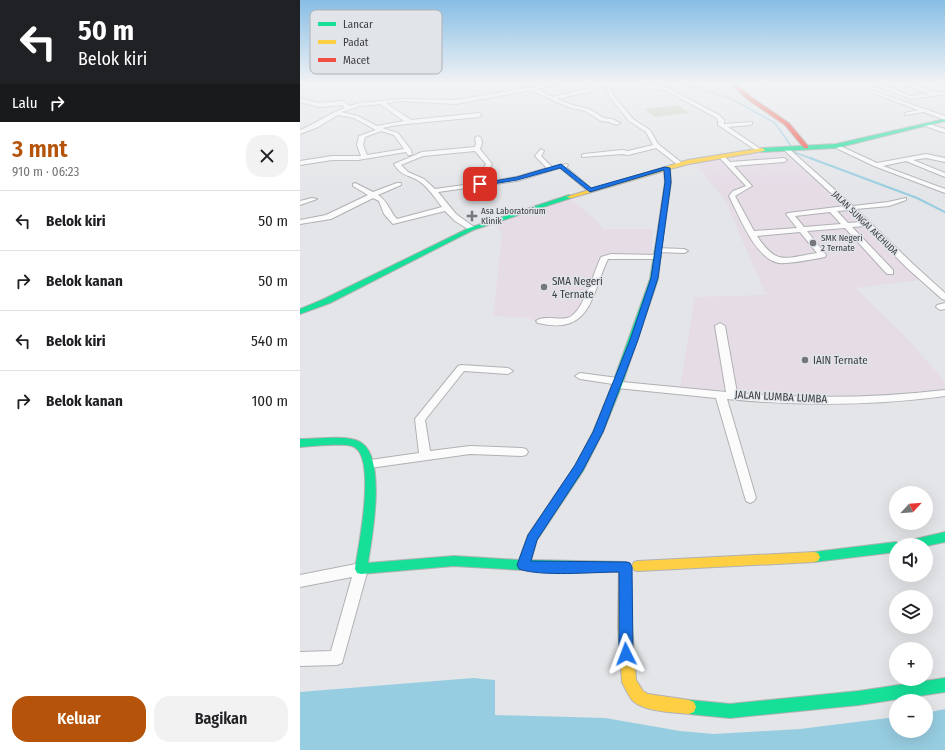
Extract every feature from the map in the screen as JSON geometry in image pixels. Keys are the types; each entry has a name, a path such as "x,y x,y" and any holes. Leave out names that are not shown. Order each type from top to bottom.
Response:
{"main road":[{"path":"779,119 787,124 804,147"},
{"path":"300,312 327,301 471,229 590,190 680,164 759,150 836,146 871,140 945,119"},
{"path":"523,565 532,538 579,468 598,432 618,383 650,291 658,253 668,182 667,168"},
{"path":"300,443 352,442 360,445 366,452 370,464 368,523 361,569 454,561 545,567 632,567 810,556 889,548"},
{"path":"933,540 945,537"},
{"path":"632,567 625,627 628,682 638,696 646,701 706,710 730,711 859,698 945,685"}],"street":[{"path":"300,132 316,126 327,119"},
{"path":"360,119 378,129 396,134 413,156"},
{"path":"405,119 410,122"},
{"path":"365,157 360,145 362,136 378,129 410,122 440,119"},
{"path":"601,119 617,123"},
{"path":"630,119 648,132 657,146 680,164"},
{"path":"719,119 724,126 759,150"},
{"path":"724,126 750,123"},
{"path":"927,125 945,131"},
{"path":"477,149 479,144 478,138"},
{"path":"584,156 622,152 628,153 657,146"},
{"path":"836,146 876,165 945,192"},
{"name":"JALAN SUNGAI AKEHUDA","path":"786,148 850,207 910,266 945,297"},
{"path":"330,149 337,158"},
{"path":"471,229 453,216 434,191 421,179 405,174 398,166 398,163 413,156 431,152 477,149 489,161 484,174 489,183"},
{"path":"300,163 337,158 365,157 408,150"},
{"path":"540,151 538,156 551,169"},
{"path":"721,156 749,186 736,192 732,196 751,234 766,254 776,260 822,255 790,214 889,204 904,199"},
{"path":"876,165 926,156 945,160"},
{"path":"905,159 945,175"},
{"path":"730,164 784,160"},
{"path":"434,191 517,179 563,165 590,190"},
{"path":"300,222 324,218 399,184"},
{"path":"355,185 382,200 388,214 396,222 447,208"},
{"path":"300,203 314,199"},
{"path":"831,209 890,272"},
{"path":"751,234 866,224"},
{"path":"541,320 560,322 573,320 577,317 586,301 605,257 684,251"},
{"path":"720,326 732,395"},
{"path":"425,456 420,419 461,368 508,371"},
{"name":"JALAN LUMBA LUMBA","path":"580,376 618,383 720,394 788,399 900,399 945,393"},
{"path":"720,394 750,498"},
{"path":"370,464 470,450 522,452"},
{"path":"300,581 361,569 337,658 300,659"}],"shaded area":[{"path":"786,150 921,280 855,288 907,338 945,382 945,390 851,396 680,388 695,297 766,295 725,200 694,162 749,153"},
{"name":"SMA Negeri 4 Ternate","path":"571,199 598,222 603,229 653,229 651,259 606,259 574,323 536,321 528,318 493,316 502,236 496,222"}],"water":[{"path":"473,678 495,680 495,715 605,718 680,731 714,734 800,729 889,718 889,738 933,738 933,712 945,709 945,750 300,750 300,692"}],"waterway":[{"path":"768,119 775,123 796,153 813,159"},
{"path":"810,158 917,198 945,212"}],"traffic: fast":[{"path":"762,150 836,146 945,120"},
{"path":"300,312 327,301 471,229 569,197"},
{"path":"625,567 523,565 532,538 579,468 598,432 617,385 654,279 660,236"},
{"path":"300,443 352,442 360,446 366,453 369,463 370,492 361,569 454,561 523,565"},
{"path":"933,540 945,537"},
{"path":"814,557 889,548"},
{"path":"689,707 730,711 859,698 945,685"}],"traffic: slow":[{"path":"569,197 688,162 762,150"},
{"path":"660,236 668,182 667,168"},
{"path":"638,566 814,557"},
{"path":"625,567 625,627 629,682 638,696 646,701 689,707"}],"traffic: jam":[{"path":"780,119 787,124 806,147"}],"place":[{"name":"Asa Laboratorium Klinik","path":"472,216"},
{"name":"SMK Negeri 2 Ternate","path":"813,243"},
{"name":"SMA Negeri 4 Ternate","path":"544,287"},
{"name":"IAIN Ternate","path":"805,360"}],"route":[{"path":"480,184 517,179 561,166 590,190 667,168 668,182 654,278 634,340 598,432 579,468 532,538 523,565 545,567 626,567 626,654"}]}
